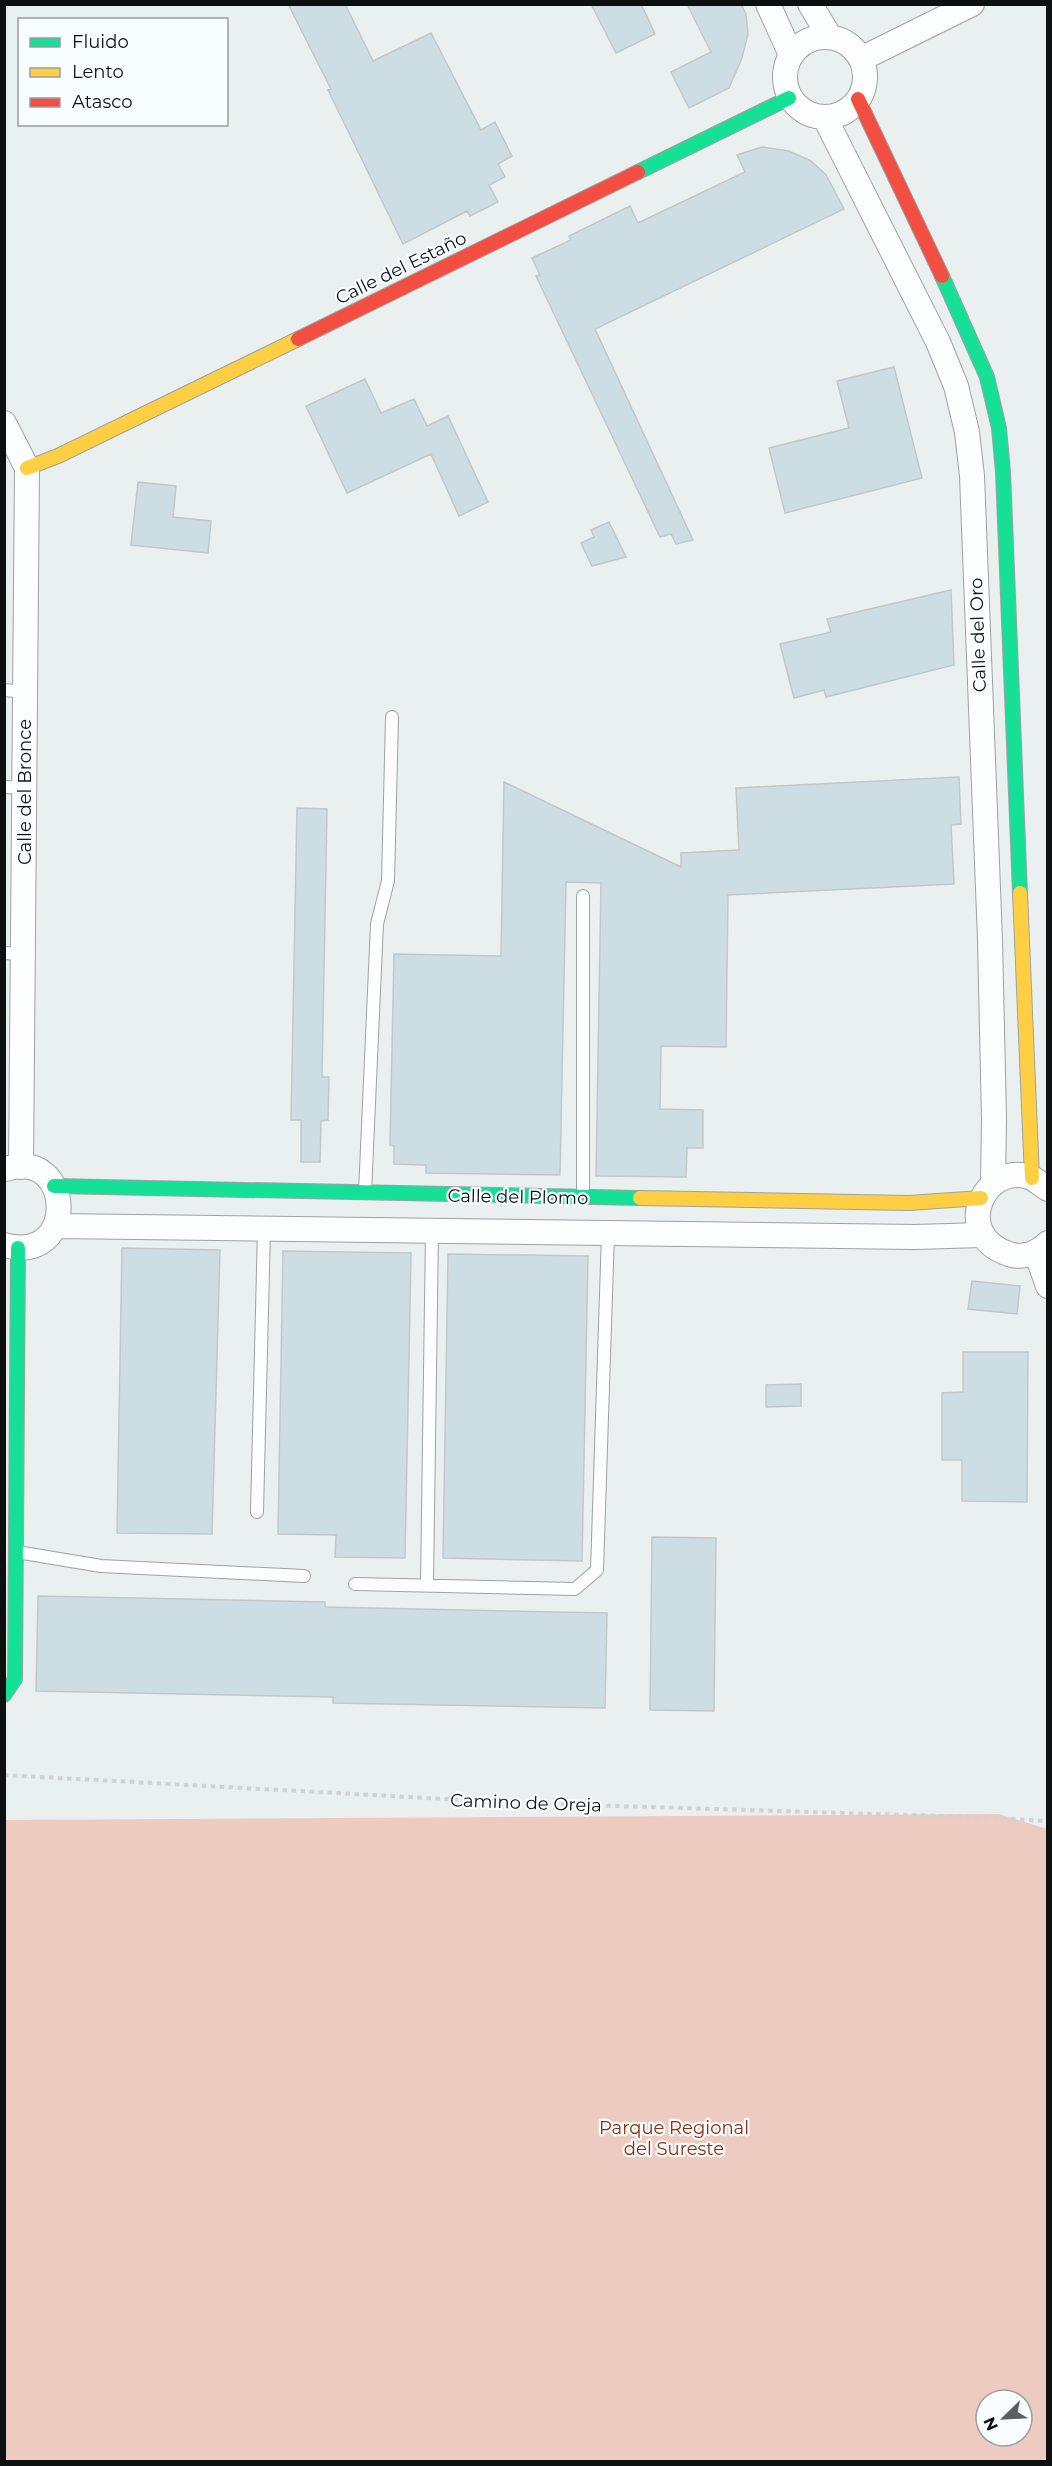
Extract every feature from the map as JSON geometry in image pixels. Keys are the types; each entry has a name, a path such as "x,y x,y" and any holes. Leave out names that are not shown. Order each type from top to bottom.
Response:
{"street":[{"path":"768,4 791,55"},
{"path":"810,4 830,37"},
{"path":"861,59 972,4"},
{"path":"830,37 848,44 861,59 865,80 858,99 844,113 825,118 805,112 789,98 784,76 791,55 808,40 830,37"},
{"name":"Calle del Estaño","path":"27,468 58,456 789,98"},
{"path":"858,99 968,330 987,377 999,428 1003,472 1028,1119 1040,1184"},
{"name":"Calle del Oro","path":"825,118 938,342 956,386 967,432 972,476 990,940 994,1119 987,1191 978,1210 978,1223 982,1235"},
{"name":"Calle del Bronce","path":"4,423 27,468 15,691 13,1168"},
{"path":"4,1695 15,1679 16,1552 11,1246 33,1245 46,1238 56,1226 60,1213 59,1199 54,1186 45,1176 34,1169 13,1168"},
{"path":"987,1191 1005,1178 1018,1176 1040,1184"},
{"name":"Calle del Plomo","path":"54,1186 365,1194 909,1203 987,1191"},
{"name":"Calle del Plomo","path":"56,1226 915,1237 982,1235"},
{"path":"982,1235 996,1250 1016,1256 1042,1248 1047,1286"}],"lane":[{"path":"365,1194 378,924 388,881 393,717"},
{"path":"583,896 583,1198"},
{"path":"257,1512 264,1228"},
{"path":"427,1584 432,1231"},
{"path":"355,1584 575,1588 597,1570 608,1233"},
{"path":"16,1552 101,1566 304,1576"}],"path":[{"name":"Camino de Oreja","path":"4,1775 520,1803 1047,1821"}],"green space":[{"name":"Parque Regional del Sureste","path":"999,1814 1047,1829 1047,2461 5,2461 5,1820"}],"building":[{"path":"288,4 345,4 373,61 431,33 481,130 495,122 512,156 498,164 505,177 489,185 498,202 470,216 467,211 403,244 328,90 331,89"},
{"path":"591,4 641,4 655,34 616,53"},
{"path":"687,4 741,4 746,14 748,34 742,58 729,88 689,108 671,72 711,52"},
{"path":"762,147 789,151 811,161 826,175 844,209 595,329 693,540 676,544 671,534 660,537 536,276 540,275 532,258 571,240 569,236 630,206 638,223 745,172 737,155"},
{"path":"894,367 922,478 785,513 769,448 849,428 837,381"},
{"path":"365,379 381,413 414,399 427,426 448,416 488,502 459,516 431,454 347,493 306,406"},
{"path":"138,482 176,486 173,517 211,521 208,553 131,545"},
{"path":"609,522 626,557 592,566 581,543 594,537 591,530"},
{"path":"951,590 954,665 826,697 824,690 794,698 780,644 831,632 827,619"},
{"path":"959,777 961,824 951,825 954,884 728,895 726,1047 661,1046 660,1109 703,1110 703,1148 687,1148 686,1177 596,1176 601,883 566,882 560,1175 426,1173 426,1165 394,1164 394,1146 390,1145 394,954 501,956 504,782 681,867 681,853 739,850 736,788"},
{"path":"297,808 327,809 322,1077 329,1077 328,1120 321,1121 320,1162 301,1162 301,1120 291,1120"},
{"path":"122,1248 220,1250 212,1534 117,1533"},
{"path":"283,1251 411,1253 405,1558 335,1557 336,1535 278,1534"},
{"path":"448,1254 588,1256 582,1561 443,1558"},
{"path":"972,1281 1020,1286 1017,1314 968,1309"},
{"path":"963,1352 1028,1352 1027,1502 962,1501 962,1460 942,1460 942,1393 963,1392"},
{"path":"801,1384 801,1406 766,1407 766,1385"},
{"path":"652,1537 716,1538 714,1711 650,1710"},
{"path":"38,1596 325,1602 325,1607 607,1613 605,1708 333,1703 333,1697 36,1691"}],"traffic: fast":[{"path":"638,172 789,98"},
{"path":"942,276 987,377 999,428 1003,472 1020,893"},
{"path":"54,1186 640,1198"},
{"path":"4,1695 15,1679 18,1248"}],"traffic: slow":[{"path":"27,468 58,456 298,339"},
{"path":"1020,893 1032,1178"},
{"path":"640,1198 909,1203 981,1198"}],"traffic: jam":[{"path":"858,99 942,276"},
{"path":"298,339 638,172"}]}
